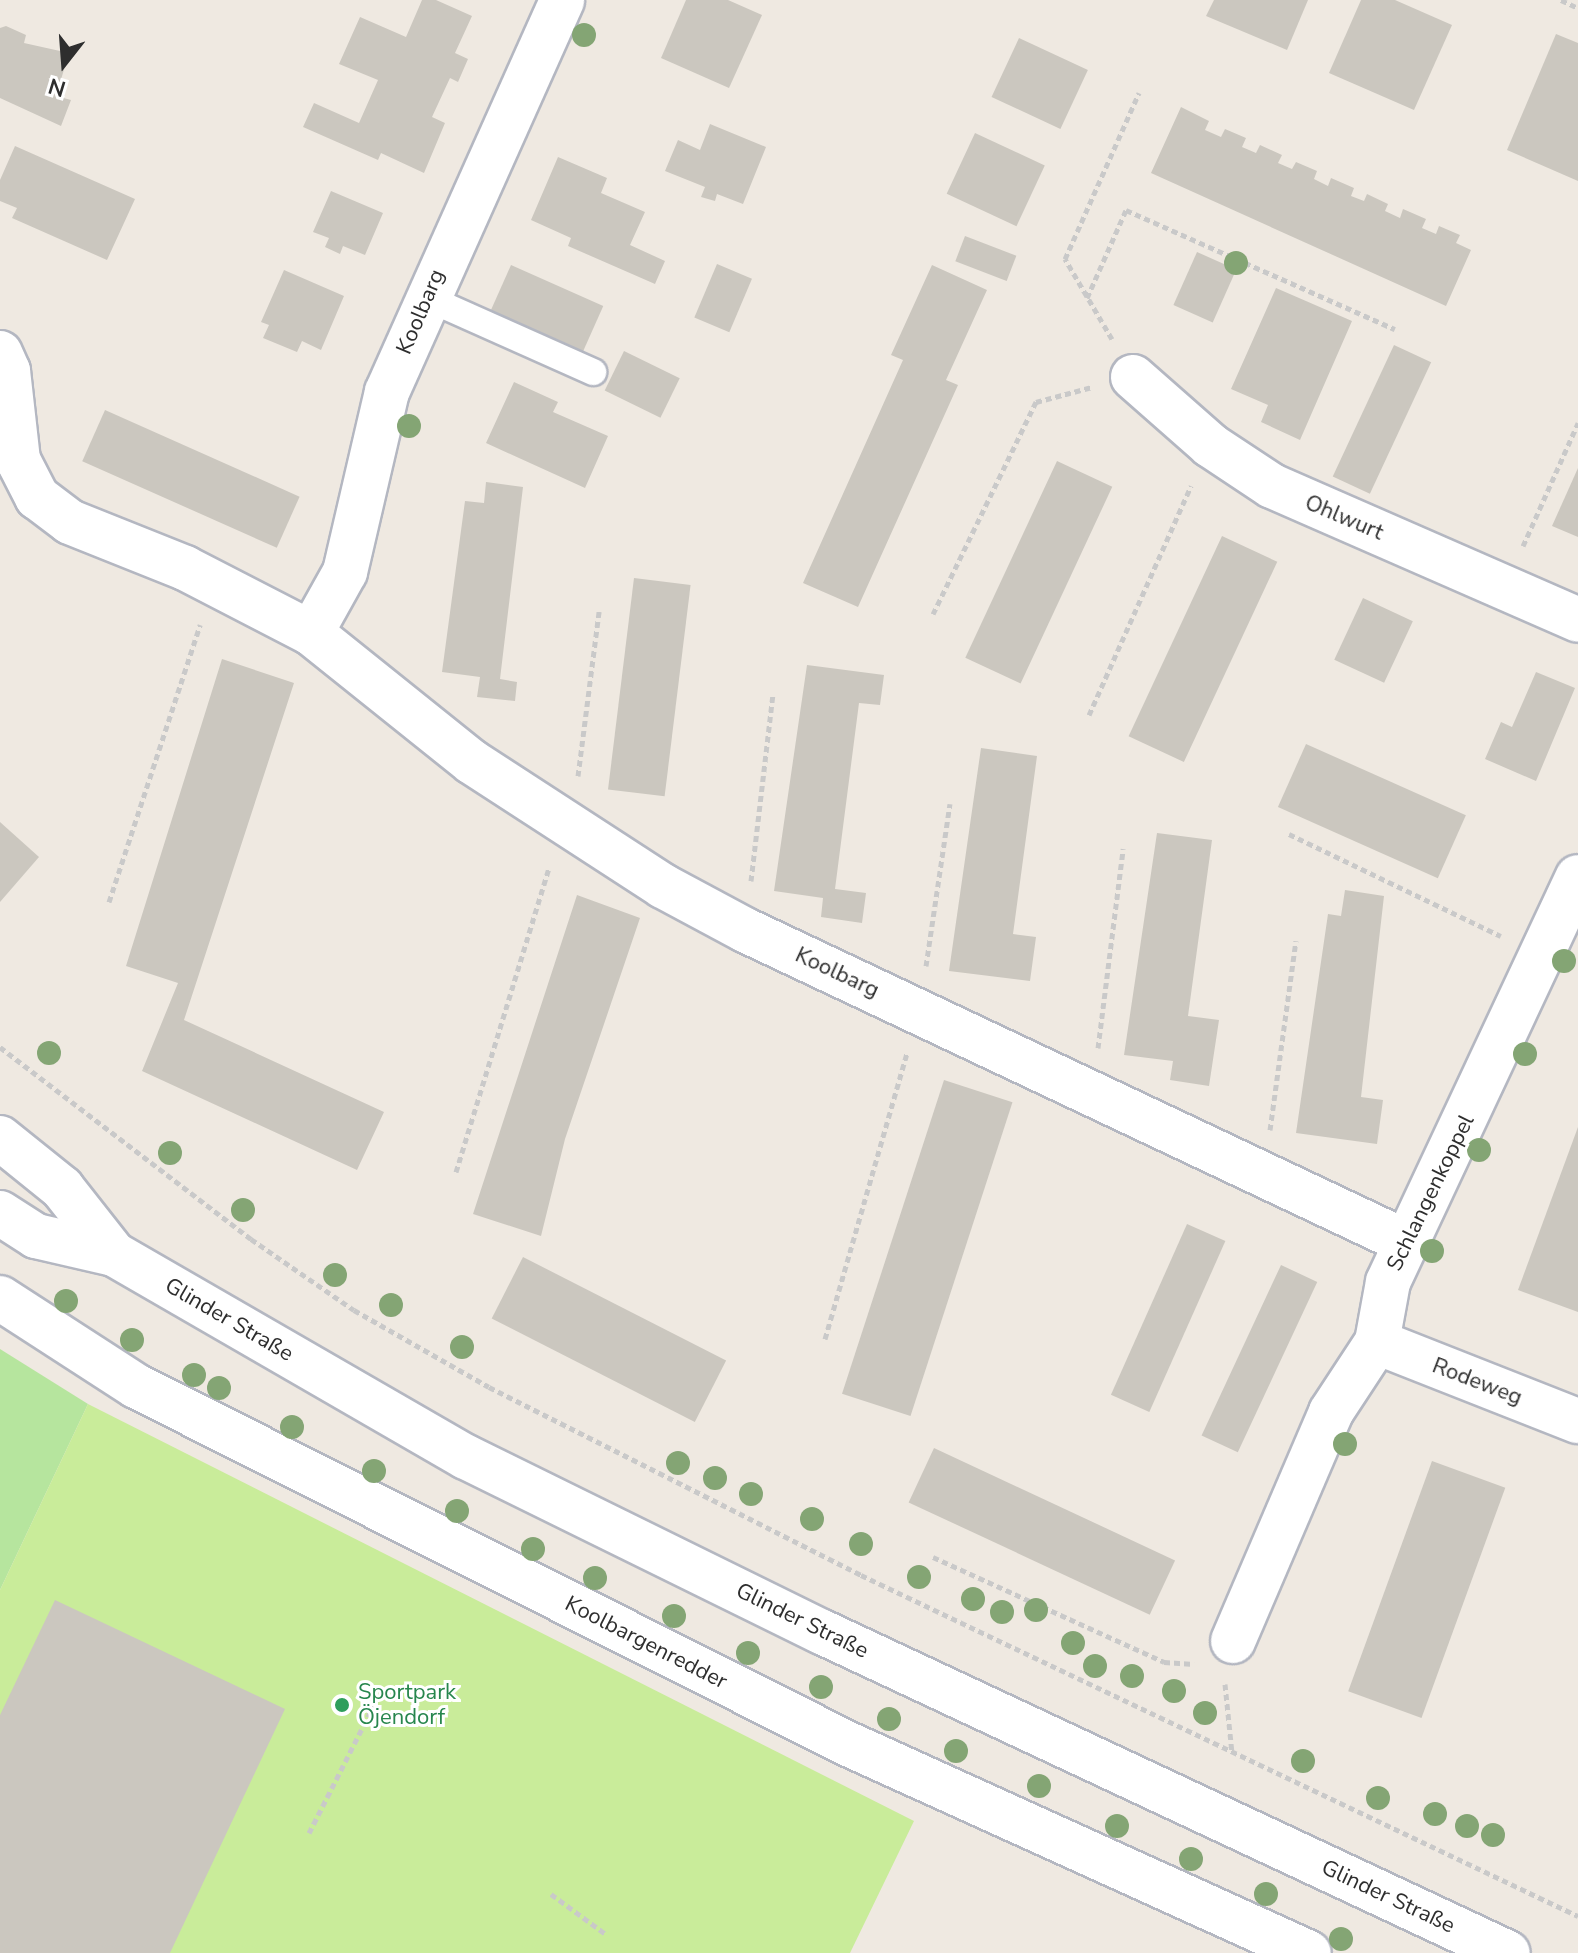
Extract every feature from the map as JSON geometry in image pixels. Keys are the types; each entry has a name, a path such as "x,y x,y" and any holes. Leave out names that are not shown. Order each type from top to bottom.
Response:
{"street":[{"name":"Koolbarg","path":"311,633 345,572 387,392 562,0"},
{"name":"Koolbarg","path":"0,353 8,371 18,460 37,497 70,522 214,583 311,633 388,699 567,825 745,930 1264,1171 1406,1242"},
{"name":"Ohlwurt","path":"1133,377 1210,445 1272,486 1578,620"},
{"name":"Schlangenkoppel","path":"1222,1662 1331,1412 1377,1342 1388,1282 1577,882"},
{"name":"Glinder Straße","path":"0,1138 62,1188 114,1254"},
{"name":"Glinder Straße","path":"0,1213 36,1236 114,1254 466,1457 822,1632 1508,1953"},
{"name":"Koolbargenredder","path":"0,1298 136,1386 846,1743 1309,1953"},
{"name":"Rodeweg","path":"1377,1342 1578,1421"}],"lane":[{"path":"427,298 593,372"}],"path":[{"path":"1561,0 1578,8"},
{"path":"933,614 1036,402 1133,377 1065,259 1139,93"},
{"path":"1087,298 1126,210 1395,329"},
{"path":"1504,587 1578,423"},
{"path":"1089,715 1210,445"},
{"path":"109,902 214,583"},
{"path":"456,1172 567,825 599,611"},
{"path":"745,930 773,694"},
{"path":"825,1339 919,1011 950,804"},
{"path":"1289,834 1542,955"},
{"path":"1092,1093 1123,849"},
{"path":"1264,1171 1296,941"},
{"path":"0,1047 154,1167 354,1310 625,1457 1232,1753 1578,1916"},
{"path":"933,1557 1164,1662 1222,1662 1232,1753"},
{"path":"309,1833 380,1693"},
{"path":"551,1894 607,1935"}],"green space":[{"path":"0,1349 88,1404 0,1590"},
{"name":"Sportpark Öjendorf","path":"88,1404 914,1821 850,1953 0,1953 0,1590"}],"building":[{"path":"422,0 436,0 472,16 455,53 468,59 458,82 450,78 432,117 445,123 424,173 381,153 378,160 303,127 314,103 359,123 378,80 339,64 360,17 406,37"},
{"path":"686,0 728,0 762,15 729,88 661,58"},
{"path":"1214,0 1308,0 1287,50 1206,16"},
{"path":"1361,0 1395,0 1452,25 1414,110 1329,73"},
{"path":"6,26 26,35 24,43 69,53 56,96 71,100 61,126 0,98 0,28"},
{"path":"1556,34 1578,43 1578,181 1507,150"},
{"path":"1019,38 1088,70 1060,129 992,97"},
{"path":"1181,107 1209,121 1205,130 1221,137 1225,129 1246,138 1242,147 1256,153 1260,145 1282,155 1278,163 1292,169 1296,162 1317,171 1314,179 1328,186 1331,178 1354,188 1351,196 1364,201 1367,194 1388,204 1385,211 1400,218 1403,209 1426,219 1422,228 1436,234 1439,226 1460,235 1456,243 1471,250 1446,306 1151,173"},
{"path":"710,124 766,147 743,204 717,194 715,201 701,197 705,187 665,171 678,140 700,150"},
{"path":"975,133 1045,166 1016,226 947,194"},
{"path":"15,146 135,199 107,260 12,218 17,208 0,201 0,180"},
{"path":"558,157 607,178 601,193 645,212 630,245 665,261 655,284 568,246 571,238 531,220"},
{"path":"331,191 383,213 365,255 343,246 340,254 325,247 329,238 313,232"},
{"path":"965,236 1016,256 1007,281 955,261"},
{"path":"1197,252 1236,269 1213,322 1173,305"},
{"path":"717,264 752,279 729,332 694,317"},
{"path":"511,265 603,306 580,359 487,318"},
{"path":"932,265 987,290 946,380 958,385 858,607 803,583 903,360 891,355"},
{"path":"284,270 344,296 321,350 302,341 297,352 263,338 269,325 261,322"},
{"path":"1276,288 1352,321 1300,440 1261,422 1268,405 1231,389"},
{"path":"1394,345 1431,362 1370,494 1333,476"},
{"path":"624,351 680,378 660,418 605,391"},
{"path":"514,382 558,402 553,412 608,436 585,488 486,443"},
{"path":"105,410 300,497 277,548 82,461"},
{"path":"1057,461 1112,487 1021,683 965,658"},
{"path":"1578,468 1578,537 1552,526"},
{"path":"486,482 523,487 500,679 517,682 515,701 477,697 480,677 442,672 465,501 484,503"},
{"path":"1222,536 1277,562 1184,762 1129,736"},
{"path":"634,578 691,585 665,796 608,789"},
{"path":"1363,598 1413,621 1384,683 1334,660"},
{"path":"222,659 294,683 184,1020 384,1112 357,1170 142,1071 178,983 126,966"},
{"path":"807,665 884,675 880,705 859,703 835,889 866,893 862,923 821,917 823,898 774,891"},
{"path":"1536,672 1575,688 1536,781 1485,759 1501,722 1512,727"},
{"path":"1306,744 1466,815 1438,878 1278,807"},
{"path":"981,748 1037,756 1013,934 1036,937 1030,981 949,971"},
{"path":"0,822 39,857 0,902"},
{"path":"1157,833 1212,840 1188,1016 1219,1020 1209,1086 1170,1080 1173,1061 1124,1055"},
{"path":"1345,890 1384,896 1361,1097 1383,1100 1377,1144 1296,1133 1328,914 1341,916"},
{"path":"577,895 640,918 565,1139 541,1236 473,1214"},
{"path":"944,1080 1012,1102 911,1416 842,1394"},
{"path":"1578,1127 1578,1312 1518,1290"},
{"path":"1187,1224 1225,1241 1149,1412 1111,1395"},
{"path":"523,1257 726,1361 695,1422 492,1318"},
{"path":"1281,1265 1317,1282 1238,1452 1202,1435"},
{"path":"934,1448 1175,1560 1150,1615 909,1502"},
{"path":"1432,1461 1505,1488 1422,1718 1348,1691"},
{"path":"55,1600 285,1709 170,1953 0,1953 0,1715"}],"place":[{"name":"Sportpark Öjendorf","path":"342,1705"}]}
